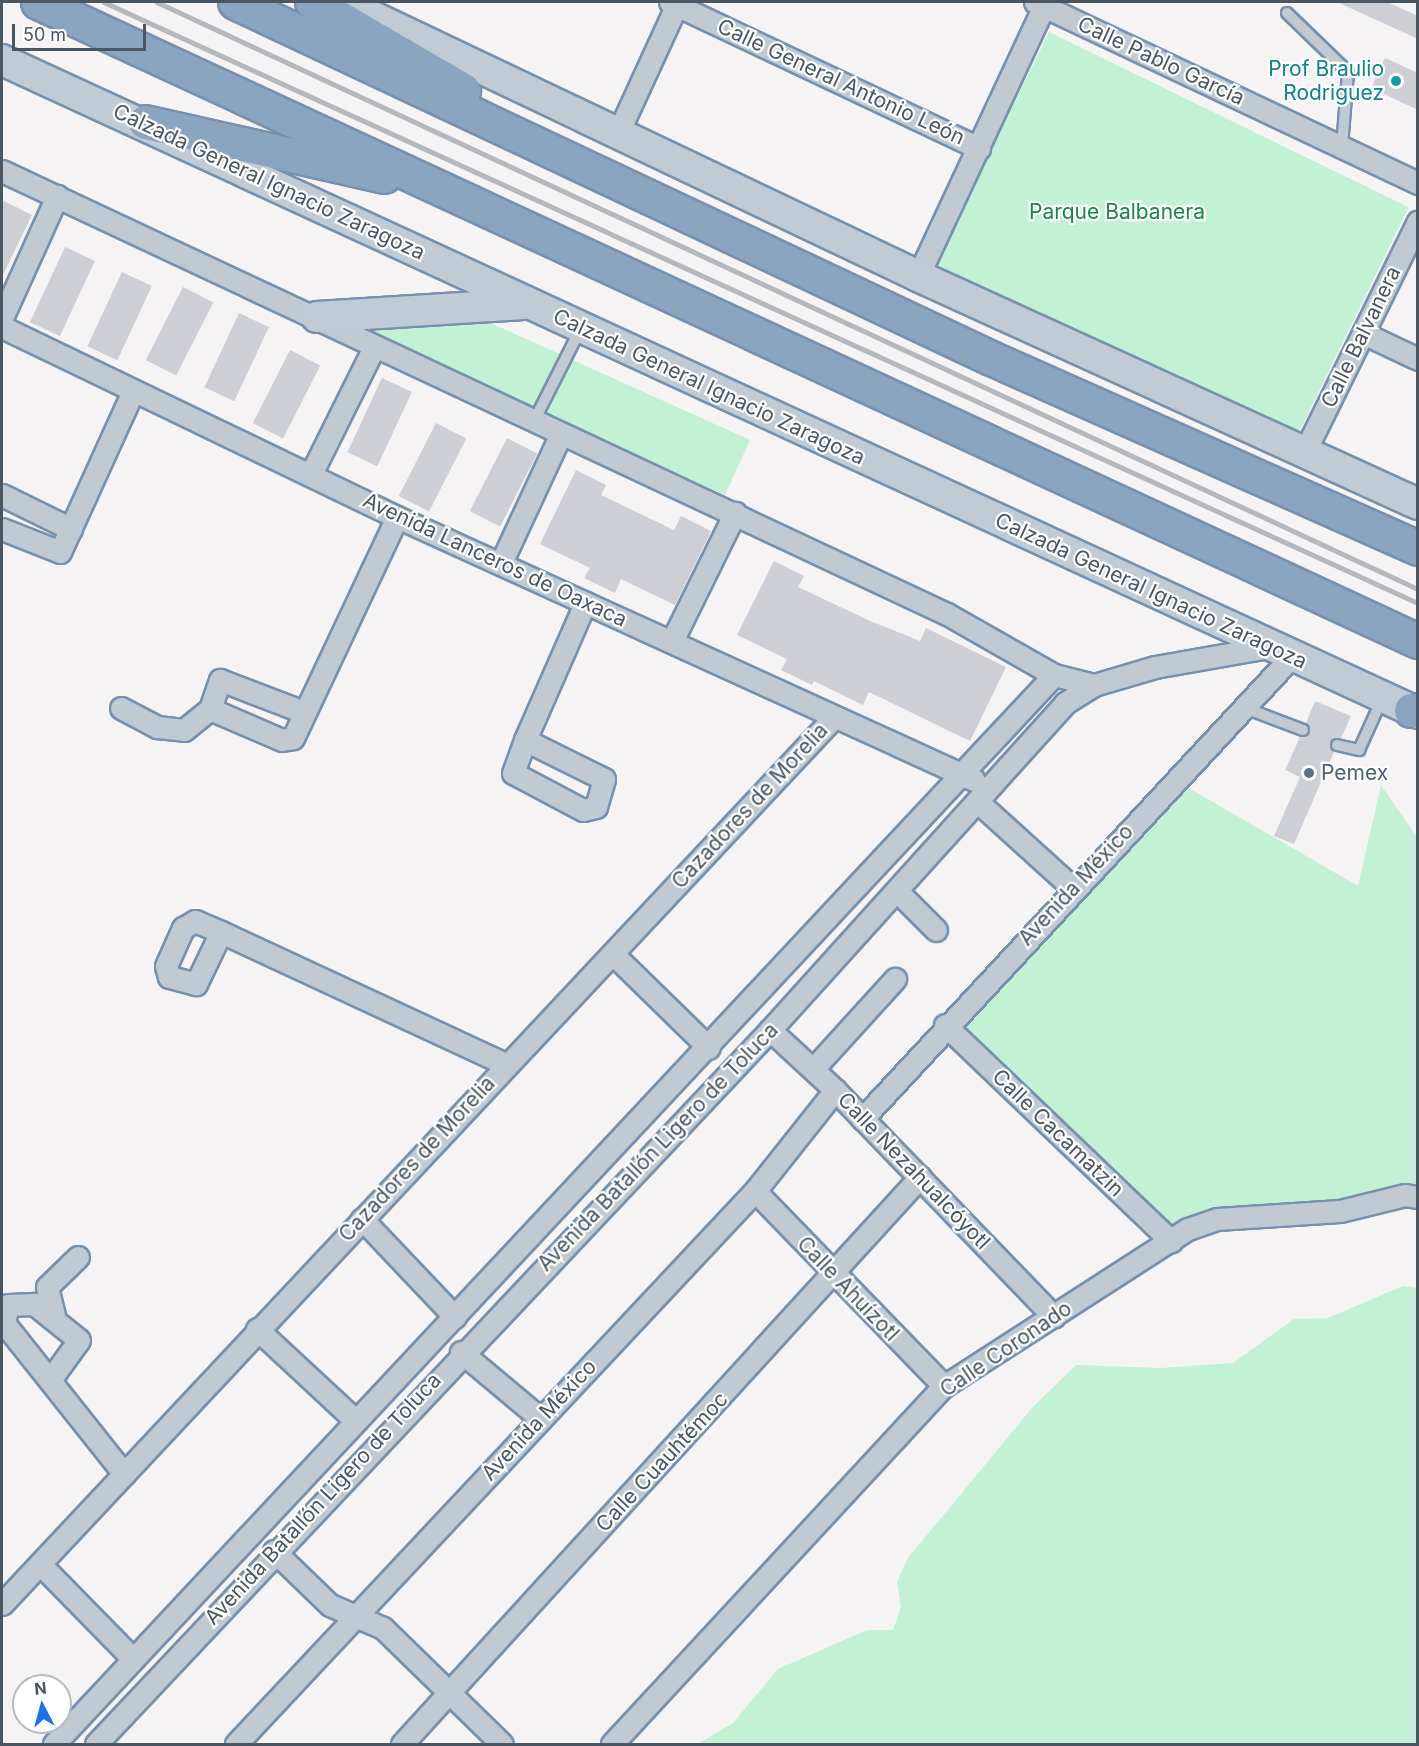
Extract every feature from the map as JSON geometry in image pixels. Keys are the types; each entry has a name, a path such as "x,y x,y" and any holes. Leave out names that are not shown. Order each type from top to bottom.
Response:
{"highway":[{"path":"38,2 446,189 572,253 1418,642"},
{"path":"235,2 991,358 1418,548"},
{"path":"312,2 441,75 524,137"},
{"path":"145,122 446,189"}],"main road":[{"path":"342,2 918,276 1418,504"},
{"name":"Calzada General Ignacio Zaragoza","path":"2,60 145,122 581,328 1407,708"},
{"path":"317,317 530,304"}],"street":[{"path":"618,133 675,3"},
{"name":"Calle General Antonio León","path":"675,3 979,148"},
{"path":"918,276 979,148 1041,3"},
{"name":"Calle Pablo García","path":"1041,3 1418,183"},
{"path":"2,171 947,614 1054,675 1094,685"},
{"path":"2,318 57,196"},
{"name":"Calle Balvanera","path":"1304,453 1418,221"},
{"name":"Avenida Lanceros de Oaxaca","path":"2,327 398,517 963,776 992,786"},
{"path":"1363,333 1418,359"},
{"path":"311,474 374,347"},
{"path":"2,529 56,553 70,529 133,391"},
{"path":"501,563 561,434"},
{"path":"2,495 70,529"},
{"path":"672,641 735,513"},
{"path":"210,709 286,740 295,735 303,712 398,517"},
{"path":"525,740 585,603"},
{"name":"Avenida Batallón Ligero de Toluca","path":"96,1744 460,1352 770,1030 1065,703 1094,685 1155,668 1283,651"},
{"name":"Avenida México","path":"862,1119 945,1025 1245,708 1283,651"},
{"name":"Avenida Batallón Ligero de Toluca","path":"54,1744 709,1048 1054,675"},
{"path":"121,708 171,730 184,730 210,709 220,680 303,712"},
{"name":"Cazadores de Morelia","path":"2,1604 257,1329 834,717"},
{"path":"978,802 1073,888"},
{"path":"897,891 936,930"},
{"path":"221,932 506,1064"},
{"path":"613,954 709,1048"},
{"path":"813,1069 895,979"},
{"name":"Calle Cacamatzin","path":"945,1025 1171,1241"},
{"name":"Calle Nezahualcóyotl","path":"770,1030 835,1090 1054,1317"},
{"name":"Avenida México","path":"236,1744 351,1618 755,1191 835,1090"},
{"name":"Calle Cuauhtémoc","path":"402,1744 834,1276 920,1177"},
{"name":"Calle Ahuízotl","path":"755,1191 834,1276 944,1386"},
{"name":"Calle Coronado","path":"612,1744 944,1386 1171,1241 1217,1219 1340,1211 1405,1195 1418,1197"},
{"path":"362,1219 455,1317"},
{"path":"54,1315 48,1287 78,1257"},
{"path":"50,1380 79,1346 76,1336 54,1315 18,1301 3,1312 4,1323 124,1474"},
{"path":"257,1329 356,1421"},
{"path":"460,1352 541,1419"},
{"path":"274,1551 330,1605 351,1618 383,1628 502,1744"},
{"path":"40,1564 133,1659"}],"lane":[{"path":"1287,13 1348,72 1342,147"},
{"path":"534,422 581,328"},
{"path":"1245,708 1303,730"},
{"path":"1337,745 1359,750 1407,708"}],"green space":[{"name":"Parque Balbanera","path":"1049,32 1409,207 1292,446 932,271"},
{"path":"482,319 750,440 725,495 364,332"},
{"path":"1381,785 1417,837 1417,1189 1162,1226 950,1025 1187,787 1358,886"},
{"path":"1403,1286 1418,1288 1417,1744 698,1744 733,1723 778,1669 867,1630 893,1630 901,1607 897,1582 908,1558 1032,1408 1076,1365 1161,1368 1233,1363 1294,1319 1328,1318"}],"building":[{"name":"Prof Braulio Rodriguez","path":"1337,2 1387,2 1418,16 1418,39"},
{"name":"Prof Braulio Rodriguez","path":"1385,58 1418,73 1418,110 1371,88"},
{"path":"2,200 32,215 2,277"},
{"path":"65,247 95,261 60,336 30,322"},
{"path":"122,272 152,286 117,360 87,346"},
{"path":"183,287 213,302 176,375 146,360"},
{"path":"239,313 269,327 234,401 204,387"},
{"path":"290,350 320,365 283,438 253,423"},
{"path":"382,378 412,392 377,466 347,452"},
{"path":"436,423 466,438 429,511 399,496"},
{"path":"507,438 537,453 500,526 470,511"},
{"path":"576,470 606,485 601,495 674,530 681,516 711,531 675,605 621,579 615,593 584,578 590,568 540,544"},
{"path":"774,561 804,576 798,587 868,620 920,641 926,628 1006,667 970,741 869,692 863,705 814,681 812,685 781,670 787,659 737,635"},
{"name":"Pemex","path":"1315,701 1351,716 1341,738 1330,743 1334,752 1294,844 1274,836 1300,777 1285,770 1300,737 1310,733 1306,723"}],"railway":[{"path":"104,2 1418,603"},
{"path":"157,2 1418,589"}],"place":[{"name":"Prof Braulio Rodriguez","path":"1396,81"},
{"name":"Pemex","path":"1309,773"}]}
